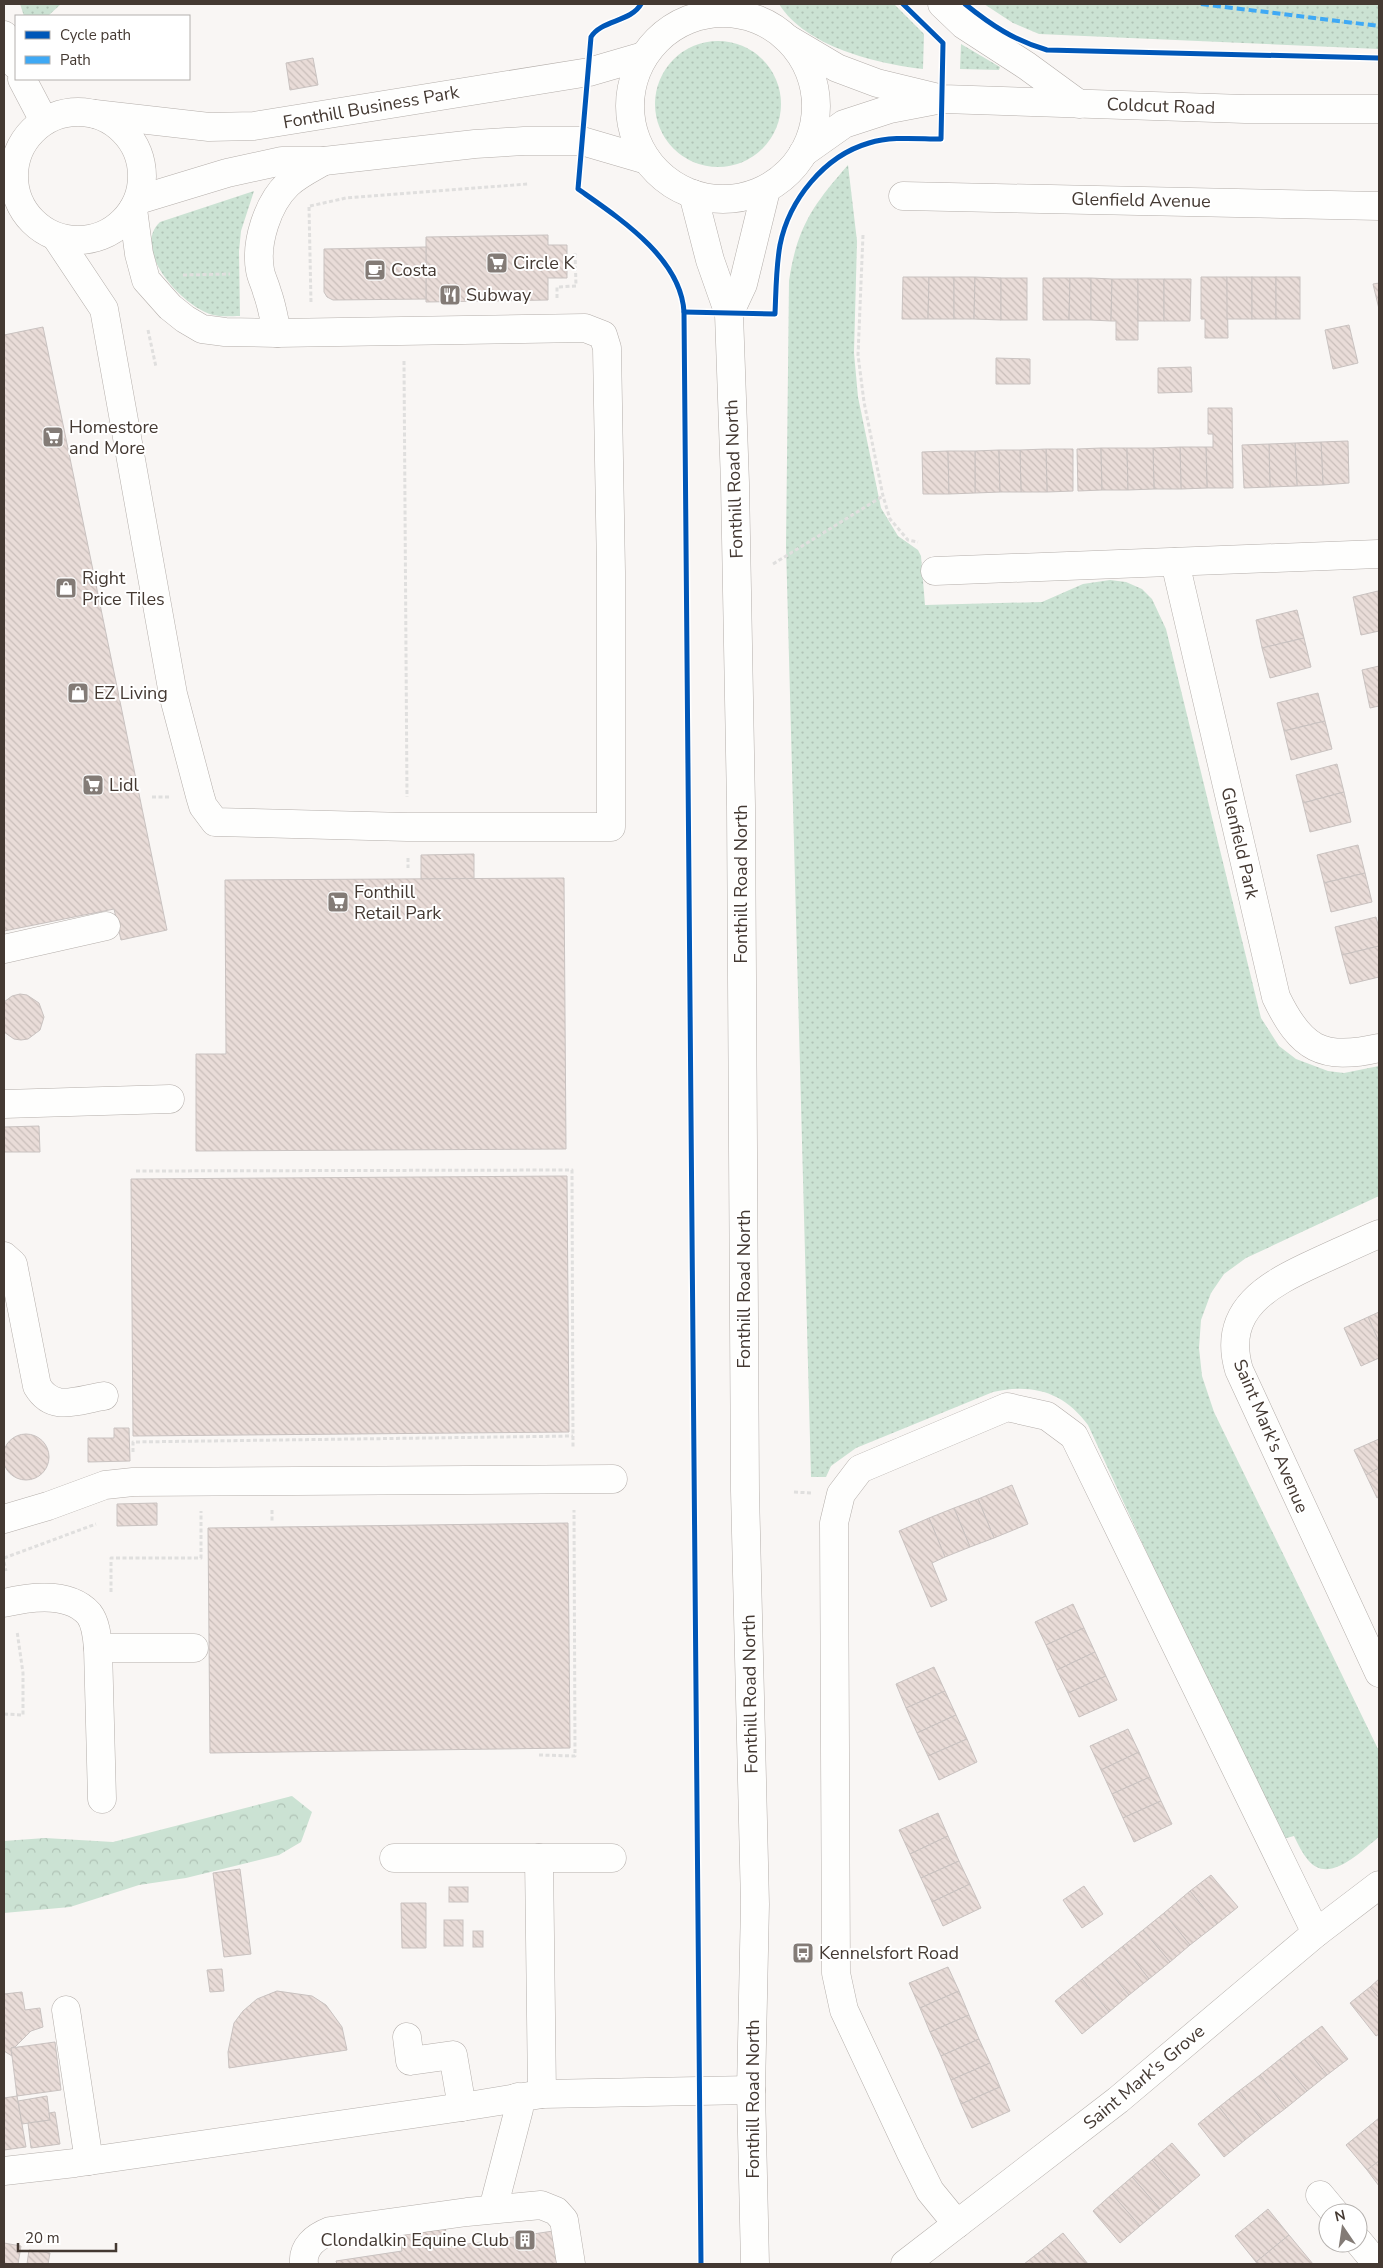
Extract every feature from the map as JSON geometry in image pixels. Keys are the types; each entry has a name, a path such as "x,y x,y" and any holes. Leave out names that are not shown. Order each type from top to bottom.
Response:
{"street":[{"path":"671,4 633,83 630,113 634,133 647,160 673,184 693,194 708,197 747,198 766,190 784,176 803,153 844,124 890,109 943,99"},
{"path":"942,4 964,25 1027,66 1079,104"},
{"path":"648,51 679,24 700,16 748,10 788,39 837,68 877,83 943,99"},
{"path":"4,35 15,62"},
{"path":"788,39 808,68 816,96 814,125 803,153"},
{"name":"Fonthill Business Park","path":"95,114 115,123 133,145 140,158 142,179 135,205 118,226 100,237 78,240 56,237 12,210 14,168 19,150 30,134 44,121 60,114 78,112 209,127 254,126 589,72 648,51"},
{"path":"23,80 44,121"},
{"name":"Coldcut Road","path":"943,99 1245,108 1379,109"},
{"path":"56,237 104,309 172,685 203,806 215,822 223,824 407,827 612,827 611,582 607,348 603,335 585,328 277,333 225,332 202,329 170,307 146,280 139,254 135,205 227,173 282,161 324,160 429,148 524,141 582,141 647,160"},
{"path":"277,333 268,293 260,270 260,249 264,229 271,209 281,191 300,174 324,160"},
{"name":"Fonthill Road North","path":"729,314 743,284 766,190"},
{"name":"Fonthill Road North","path":"693,194 710,260 729,314 741,796 745,1491 755,1904 751,2090 755,2264"},
{"name":"Glenfield Avenue","path":"904,196 1379,206"},
{"path":"935,571 1378,554"},
{"name":"Glenfield Park","path":"1175,562 1276,997 1297,1034 1307,1043 1326,1051 1344,1053 1379,1048"},
{"path":"4,949 106,926"},
{"path":"4,1104 170,1099"},
{"name":"Saint Mark's Avenue","path":"1379,1234 1284,1278 1255,1298 1240,1320 1235,1356 1238,1370 1379,1674"},
{"path":"4,1256 13,1264 37,1386 44,1398 56,1403 104,1396"},
{"path":"957,2224 930,2191 911,2153 844,2010 836,1973 834,1523 841,1494 860,1469 1007,1407 1047,1416 1074,1436 1316,1933"},
{"path":"4,1519 48,1506 105,1485 133,1482 613,1479"},
{"path":"8,1602 42,1597 62,1600 89,1614 96,1630 98,1648 102,1799"},
{"path":"98,1648 194,1648"},
{"path":"394,1858 612,1858"},
{"path":"493,2209 519,2109 530,2096 538,1858"},
{"name":"Saint Mark's Grove","path":"905,2264 1118,2100 1316,1933 1379,1885"},
{"path":"66,2010 89,2161"},
{"path":"407,2037 410,2061 453,2055 462,2108"},
{"path":"4,2171 89,2161 462,2108 530,2096 751,2090"},
{"path":"304,2264 308,2247 316,2237 330,2231 493,2209 541,2206 556,2211 564,2220 571,2264"},
{"path":"1368,2253 1377,2264"}],"path":[{"path":"304,208 356,197 528,184"},
{"path":"309,206 311,310"},
{"path":"863,236 858,355 872,448 890,519 898,531 908,540 918,542"},
{"path":"182,275 232,274"},
{"path":"146,324 156,367"},
{"path":"404,330 408,868"},
{"path":"773,564 883,496"},
{"path":"136,1171 572,1170 575,1756 539,1755"},
{"path":"112,1598 111,1558 201,1558 201,1501"},
{"path":"272,1508 272,1522"},
{"path":"4,1714 23,1715 24,1703 20,1644 8,1602 4,1560 103,1521"}],"green space":[{"path":"20,4 61,4 49,15 24,15"},
{"path":"779,4 894,4 924,34 923,69 864,58 824,42 806,32 791,19"},
{"path":"984,4 1379,4 1379,49 1039,34 1013,23"},
{"path":"718,41 742,46 753,51 763,59 771,69 776,80 781,104 776,128 771,139 763,149 753,157 742,162 718,167 694,162 683,157 673,149 665,139 660,128 655,104 660,80 665,69 673,59 683,51 694,46"},
{"path":"961,44 1000,67 999,70 960,69"},
{"path":"848,165 857,241 854,353 858,397 881,508 898,536 918,550 921,556 925,605 1042,602 1083,584 1110,580 1126,582 1142,589 1152,599 1166,629 1261,1018 1279,1046 1296,1059 1328,1071 1344,1073 1379,1066 1379,1196 1246,1258 1224,1274 1211,1293 1201,1320 1199,1348 1202,1376 1214,1412 1379,1751 1379,1837 1355,1857 1335,1868 1316,1867 1308,1860 1294,1836 1279,1840 1088,1425 1069,1405 1058,1398 1034,1390 1007,1389 993,1392 856,1448 831,1466 826,1477 811,1477 786,546 789,281 792,262 808,218 825,192"},
{"path":"254,191 241,231 239,251 240,316 213,315 201,310 188,301 164,276 156,262 152,247 152,234 160,222"},
{"path":"292,1796 312,1812 301,1842 279,1855 186,1878 139,1885 70,1907 4,1913 4,1841 45,1838 113,1842"}],"building":[{"path":"313,58 318,85 290,90 286,63"},
{"name":"Circle K","path":"548,235 548,245 567,245 567,278 548,278 548,300 426,302 426,237"},
{"name":"Costa","path":"426,247 426,299 333,300 327,297 324,292 324,249"},
{"path":"903,277 929,277 928,319 902,319"},
{"path":"929,277 954,277 954,319 928,319"},
{"path":"954,277 975,277 974,319 954,319"},
{"path":"975,277 1001,278 1001,320 974,319"},
{"path":"1201,277 1227,277 1228,338 1205,338 1205,319 1201,319"},
{"path":"1227,277 1252,277 1252,319 1227,319"},
{"path":"1252,277 1276,277 1276,319 1252,319"},
{"path":"1276,277 1300,277 1300,319 1276,319"},
{"path":"1001,278 1027,278 1027,320 1001,320"},
{"path":"1043,278 1070,278 1069,320 1043,320"},
{"path":"1070,278 1091,278 1091,320 1069,320"},
{"path":"1091,278 1112,279 1111,321 1091,320"},
{"path":"1112,279 1138,279 1138,340 1116,340 1116,321 1111,321"},
{"path":"1138,279 1164,279 1164,321 1138,321"},
{"path":"1164,279 1191,279 1190,321 1164,321"},
{"path":"1379,283 1379,309 1373,284"},
{"path":"1349,325 1358,363 1333,369 1325,330"},
{"path":"43,327 167,930 121,940 114,909 4,931 4,335"},
{"path":"996,358 1030,359 1030,384 996,384"},
{"path":"1191,367 1192,392 1158,393 1158,368"},
{"path":"1208,408 1232,408 1233,488 1207,488 1206,447 1213,447 1213,434 1208,434"},
{"path":"1348,441 1349,483 1323,485 1321,442"},
{"path":"1321,442 1323,485 1297,486 1295,443"},
{"path":"1295,443 1297,486 1270,487 1269,444"},
{"path":"1269,444 1270,487 1244,488 1242,445"},
{"path":"1180,447 1206,447 1207,488 1181,489"},
{"path":"1180,447 1181,489 1154,489 1153,448"},
{"path":"1101,448 1102,490 1078,491 1077,449"},
{"path":"1101,448 1127,448 1128,490 1102,490"},
{"path":"1127,448 1153,448 1154,489 1128,490"},
{"path":"1046,449 1073,449 1073,491 1047,492"},
{"path":"1046,449 1047,492 1021,492 1020,450"},
{"path":"999,450 1000,492 975,493 975,451"},
{"path":"999,450 1020,450 1021,492 1000,492"},
{"path":"948,451 949,494 923,494 922,452"},
{"path":"948,451 975,451 975,493 949,494"},
{"path":"1378,591 1379,631 1361,635 1353,597"},
{"path":"1297,610 1304,638 1262,648 1256,620"},
{"path":"1304,638 1311,667 1270,678 1262,648"},
{"path":"1379,666 1379,706 1370,708 1362,670"},
{"path":"1318,693 1325,721 1284,731 1277,703"},
{"path":"1325,721 1332,749 1291,760 1284,731"},
{"path":"1337,764 1344,792 1303,803 1296,775"},
{"path":"1344,792 1351,822 1310,832 1303,803"},
{"path":"1358,845 1365,873 1324,883 1317,855"},
{"path":"474,854 474,879 421,879 421,855"},
{"path":"1365,873 1372,902 1331,912 1324,883"},
{"path":"564,878 566,1149 196,1151 196,1054 226,1054 225,880"},
{"path":"1376,917 1379,928 1379,946 1342,955 1335,927"},
{"path":"1379,946 1379,977 1350,984 1342,955"},
{"path":"27,995 39,1003 44,1017 40,1030 28,1039 21,1040 14,1039 4,1032 4,1002 12,996"},
{"path":"39,1126 40,1152 4,1152 4,1127"},
{"path":"567,1176 569,1432 133,1436 131,1179"},
{"path":"1379,1312 1379,1342 1368,1317"},
{"path":"1368,1317 1379,1342 1379,1358 1361,1366 1344,1328"},
{"path":"114,1428 129,1428 130,1461 88,1462 88,1438 114,1438"},
{"path":"26,1434 39,1438 45,1444 49,1457 45,1470 39,1476 26,1480 13,1476 7,1470 3,1457 7,1444 13,1438"},
{"path":"1379,1439 1379,1468 1366,1475 1354,1450"},
{"path":"1379,1468 1379,1497 1377,1498 1366,1475"},
{"path":"1012,1485 1028,1524 994,1538 978,1499"},
{"path":"978,1499 994,1538 970,1547 954,1508"},
{"path":"157,1503 157,1525 117,1526 117,1504"},
{"path":"954,1508 970,1547 945,1557 929,1518"},
{"path":"929,1518 945,1557 932,1563 947,1600 931,1607 899,1531"},
{"path":"568,1523 570,1748 210,1753 208,1528"},
{"path":"1073,1604 1084,1628 1046,1645 1035,1622"},
{"path":"1084,1628 1095,1652 1057,1670 1046,1645"},
{"path":"1095,1652 1106,1676 1068,1693 1057,1670"},
{"path":"934,1667 945,1691 906,1708 896,1684"},
{"path":"1106,1676 1117,1700 1079,1717 1068,1693"},
{"path":"945,1691 956,1715 917,1733 906,1708"},
{"path":"956,1715 967,1739 928,1756 917,1733"},
{"path":"1128,1729 1139,1752 1101,1770 1090,1746"},
{"path":"967,1739 977,1762 939,1780 928,1756"},
{"path":"1139,1752 1150,1777 1112,1794 1101,1770"},
{"path":"1150,1777 1161,1801 1123,1818 1112,1794"},
{"path":"1161,1801 1172,1824 1134,1842 1123,1818"},
{"path":"938,1813 948,1836 910,1854 899,1830"},
{"path":"948,1836 959,1861 921,1878 910,1854"},
{"path":"959,1861 970,1884 932,1902 921,1878"},
{"path":"240,1869 251,1954 224,1957 213,1873"},
{"path":"1211,1875 1238,1907 1217,1924 1190,1891"},
{"path":"970,1884 981,1908 943,1926 932,1902"},
{"path":"1084,1886 1103,1914 1082,1928 1063,1900"},
{"path":"449,1887 468,1887 468,1902 449,1902"},
{"path":"1190,1891 1217,1924 1190,1945 1164,1913"},
{"path":"401,1903 426,1903 426,1948 402,1948"},
{"path":"1164,1913 1190,1945 1170,1962 1143,1930"},
{"path":"444,1920 463,1920 463,1946 444,1946"},
{"path":"1143,1930 1170,1962 1149,1979 1123,1946"},
{"path":"473,1931 483,1931 483,1947 473,1947"},
{"path":"1123,1946 1149,1979 1129,1995 1102,1963"},
{"path":"1102,1963 1129,1995 1109,2012 1082,1979"},
{"path":"948,1967 959,1991 920,2008 909,1983"},
{"path":"222,1969 224,1991 210,1992 207,1970"},
{"path":"1082,1979 1109,2012 1082,2034 1055,2001"},
{"path":"1379,1979 1379,1998 1370,1987"},
{"path":"1370,1987 1379,1998 1379,2034 1376,2036 1350,2003"},
{"path":"277,1991 312,1996 326,2005 342,2027 347,2050 229,2068 228,2052 234,2023 243,2011 257,1999"},
{"path":"959,1991 969,2015 930,2032 920,2008"},
{"path":"22,1992 25,2010 40,2008 43,2027 31,2031 15,2047 11,2048 12,2056 4,2051 4,1994"},
{"path":"969,2015 979,2039 941,2056 930,2032"},
{"path":"1322,2026 1348,2059 1327,2075 1301,2042"},
{"path":"979,2039 990,2063 951,2080 941,2056"},
{"path":"55,2042 61,2090 17,2096 11,2048"},
{"path":"1301,2042 1327,2075 1307,2091 1280,2059"},
{"path":"1280,2059 1307,2091 1286,2108 1260,2075"},
{"path":"990,2063 1000,2087 961,2104 951,2080"},
{"path":"1260,2075 1286,2108 1265,2124 1239,2091"},
{"path":"1000,2087 1010,2111 972,2128 961,2104"},
{"path":"1239,2091 1265,2124 1245,2140 1219,2107"},
{"path":"17,2096 26,2147 4,2150 4,2098"},
{"path":"47,2096 50,2120 22,2124 18,2101"},
{"path":"1219,2107 1245,2140 1224,2157 1198,2124"},
{"path":"55,2112 60,2144 31,2148 28,2123 50,2120 49,2113"},
{"path":"1379,2118 1379,2161 1367,2170 1346,2145"},
{"path":"1172,2143 1200,2175 1180,2192 1152,2160"},
{"path":"1152,2160 1180,2192 1160,2209 1132,2177"},
{"path":"1379,2161 1379,2186 1367,2170"},
{"path":"1132,2177 1160,2209 1140,2226 1112,2194"},
{"path":"1112,2194 1140,2226 1120,2243 1093,2211"},
{"path":"1268,2209 1289,2235 1256,2262 1235,2236"},
{"name":"Clondalkin Equine Club","path":"445,2226 448,2247 553,2231 558,2264 337,2264 336,2261 402,2251 399,2233"},
{"path":"1063,2233 1088,2264 1054,2264 1042,2250"},
{"path":"1289,2235 1313,2264 1257,2264 1256,2262"},
{"path":"4,2243 21,2246 18,2264 4,2264"},
{"path":"29,2250 50,2253 48,2264 27,2264"},
{"path":"1042,2250 1054,2264 1024,2264"}],"marked path":[{"path":"1201,4 1379,26"}],"cycle path":[{"path":"641,4 630,14 602,27 591,37 578,189 629,226 660,257 672,274 680,292 684,312 701,2264"},
{"path":"684,312 775,314 776,279 780,245 785,228 800,196 823,169 837,158 869,143 896,139 941,139 943,43 903,4"},
{"path":"965,4 1004,32 1024,42 1047,50 1379,58"}],"place":[{"name":"Circle K","path":"497,263"},
{"name":"Costa","path":"375,270"},
{"name":"Subway","path":"450,295"},
{"name":"Homestore and More","path":"53,437"},
{"name":"Right Price Tiles","path":"66,588"},
{"name":"EZ Living","path":"78,693"},
{"name":"Lidl","path":"93,785"},
{"name":"Fonthill Retail Park","path":"338,902"},
{"name":"Kennelsfort Road","path":"803,1953"},
{"name":"Clondalkin Equine Club","path":"525,2240"}]}
